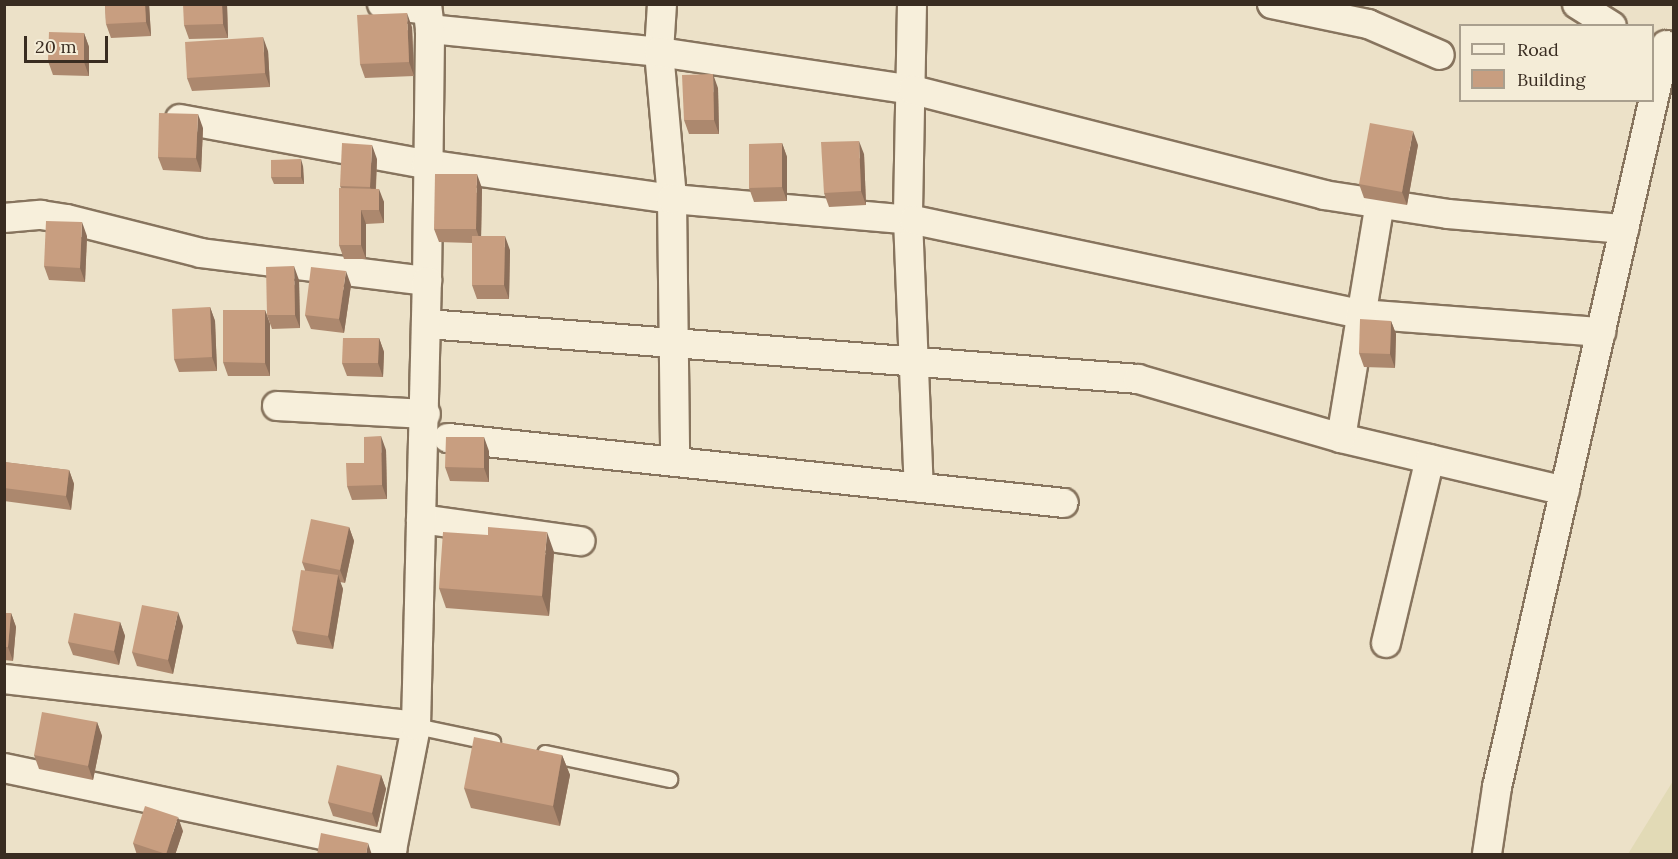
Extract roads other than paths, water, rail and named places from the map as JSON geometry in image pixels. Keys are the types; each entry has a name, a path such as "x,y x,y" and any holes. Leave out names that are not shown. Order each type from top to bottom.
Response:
{"street":[{"path":"382,4 428,15 913,90 1324,195 1448,214 1624,229"},
{"path":"662,4 659,52 672,199 675,462"},
{"path":"912,4 913,90 908,219 919,488"},
{"path":"1272,4 1368,24 1440,55"},
{"path":"1577,4 1609,24"},
{"path":"4,768 392,852 416,726 421,519 426,425 428,15"},
{"path":"1654,90 1664,44"},
{"path":"1487,855 1497,787 1651,102"},
{"path":"180,118 426,164 672,199 908,219 1361,314 1601,332"},
{"path":"1341,438 1380,203"},
{"path":"4,218 41,215 67,219 201,253 427,281"},
{"path":"427,324 914,359 1138,379 1341,438 1565,491"},
{"path":"277,406 426,425 675,462 1064,503"},
{"path":"1386,642 1430,459"},
{"path":"421,519 580,541"},
{"path":"4,679 416,726"}],"lane":[{"path":"416,726 508,745"},
{"path":"531,750 669,779"}]}
